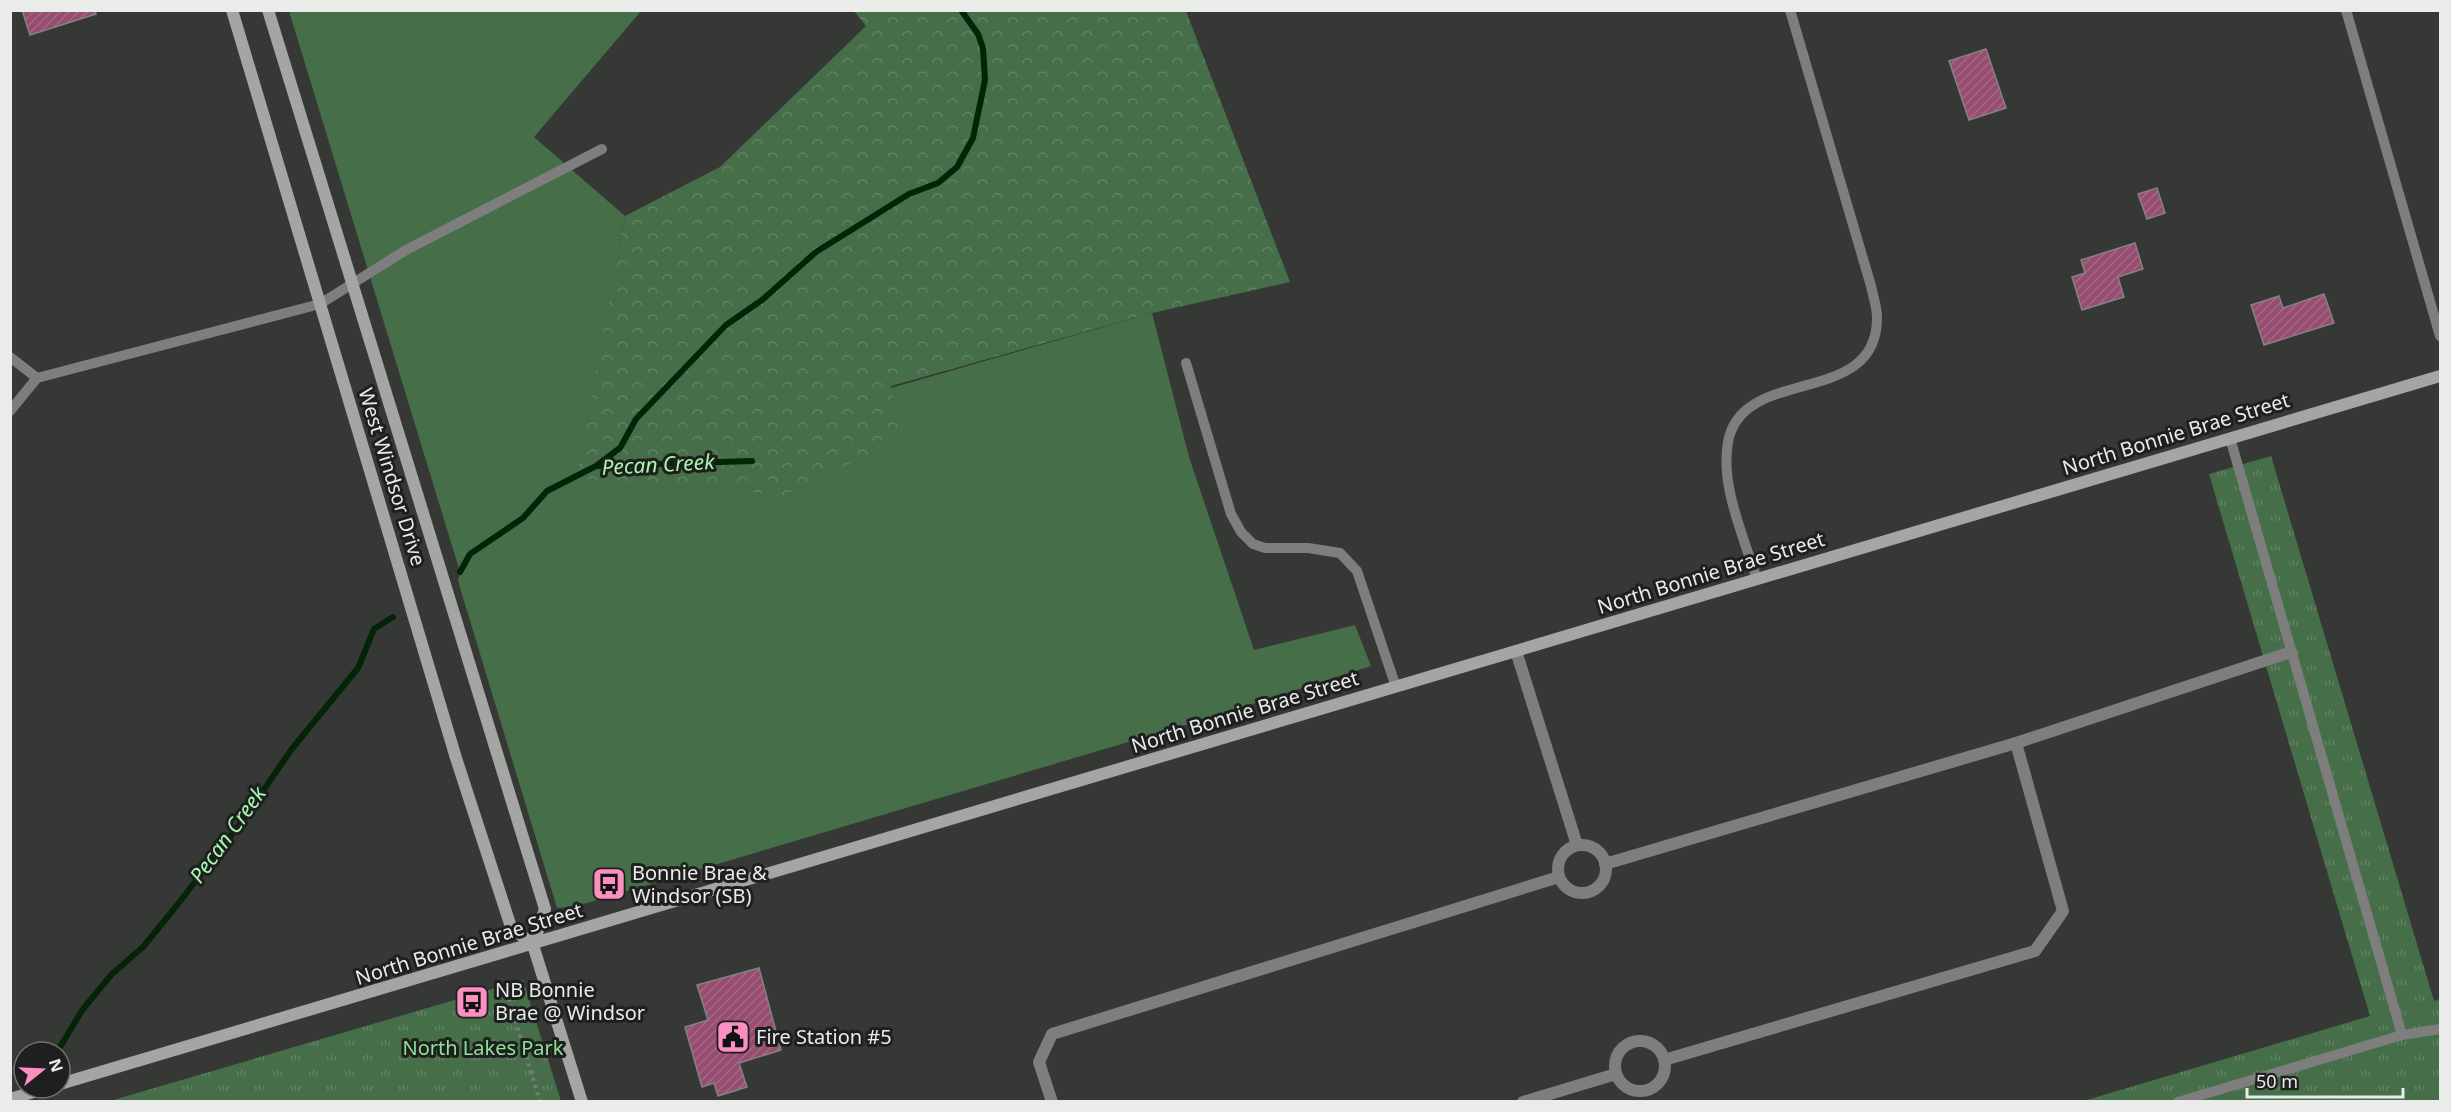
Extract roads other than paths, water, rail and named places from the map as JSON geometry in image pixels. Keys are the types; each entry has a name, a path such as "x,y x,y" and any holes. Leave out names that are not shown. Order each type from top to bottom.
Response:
{"main road":[{"name":"West Windsor Drive","path":"232,10 456,758 511,927 533,945 545,909 268,10"},
{"name":"North Bonnie Brae Street","path":"72,1080 2440,376"},
{"path":"533,945 582,1101"}],"street":[{"path":"1516,651 1577,845"},
{"path":"1605,864 2016,743 2291,652"},
{"path":"1664,1060 2035,951 2063,912 2016,743"},
{"path":"1577,845 1592,847 1603,857 1605,864 1603,879 1592,890 1585,892 1569,889 1559,877 1559,860 1569,848 1577,845"},
{"path":"1052,1101 1039,1062 1052,1034 1559,877"},
{"path":"1632,1042 1648,1043 1660,1052 1664,1060 1663,1076 1658,1083 1643,1091 1627,1088 1616,1074 1616,1058 1625,1046 1632,1042"},
{"path":"1523,1101 1616,1074"}],"lane":[{"path":"1756,580 1726,470 1728,440 1741,415 1760,399 1842,374 1861,362 1874,341 1877,317 1871,286 1790,10"},
{"path":"2346,10 2440,336"},
{"path":"10,411 37,378 320,304 406,250 602,149"},
{"path":"10,357 37,378"},
{"path":"1186,363 1231,514 1241,532 1252,544 1265,548 1308,548 1340,553 1357,571 1396,687"},
{"path":"2230,438 2402,1035"},
{"path":"2178,1101 2402,1035 2440,1029"}],"waterway":[{"path":"596,466 620,448 636,419 726,325 762,300 816,252 909,194 938,183 957,167 973,138 985,80 983,48 978,34 961,10"},
{"name":"Pecan Creek","path":"460,572 470,554 523,518 547,491 596,466 752,461"},
{"name":"Pecan Creek","path":"64,1040 83,1009 112,974 143,947 174,909 246,816 291,750 358,668 374,629 393,617"}],"place":[{"name":"Bonnie Brae & Windsor (SB)","path":"609,884"},
{"name":"NB Bonnie Brae @ Windsor","path":"472,1002"},
{"name":"Fire Station #5","path":"733,1037"}],"park label":[{"name":"North Lakes Park","path":"483,1048"}]}
